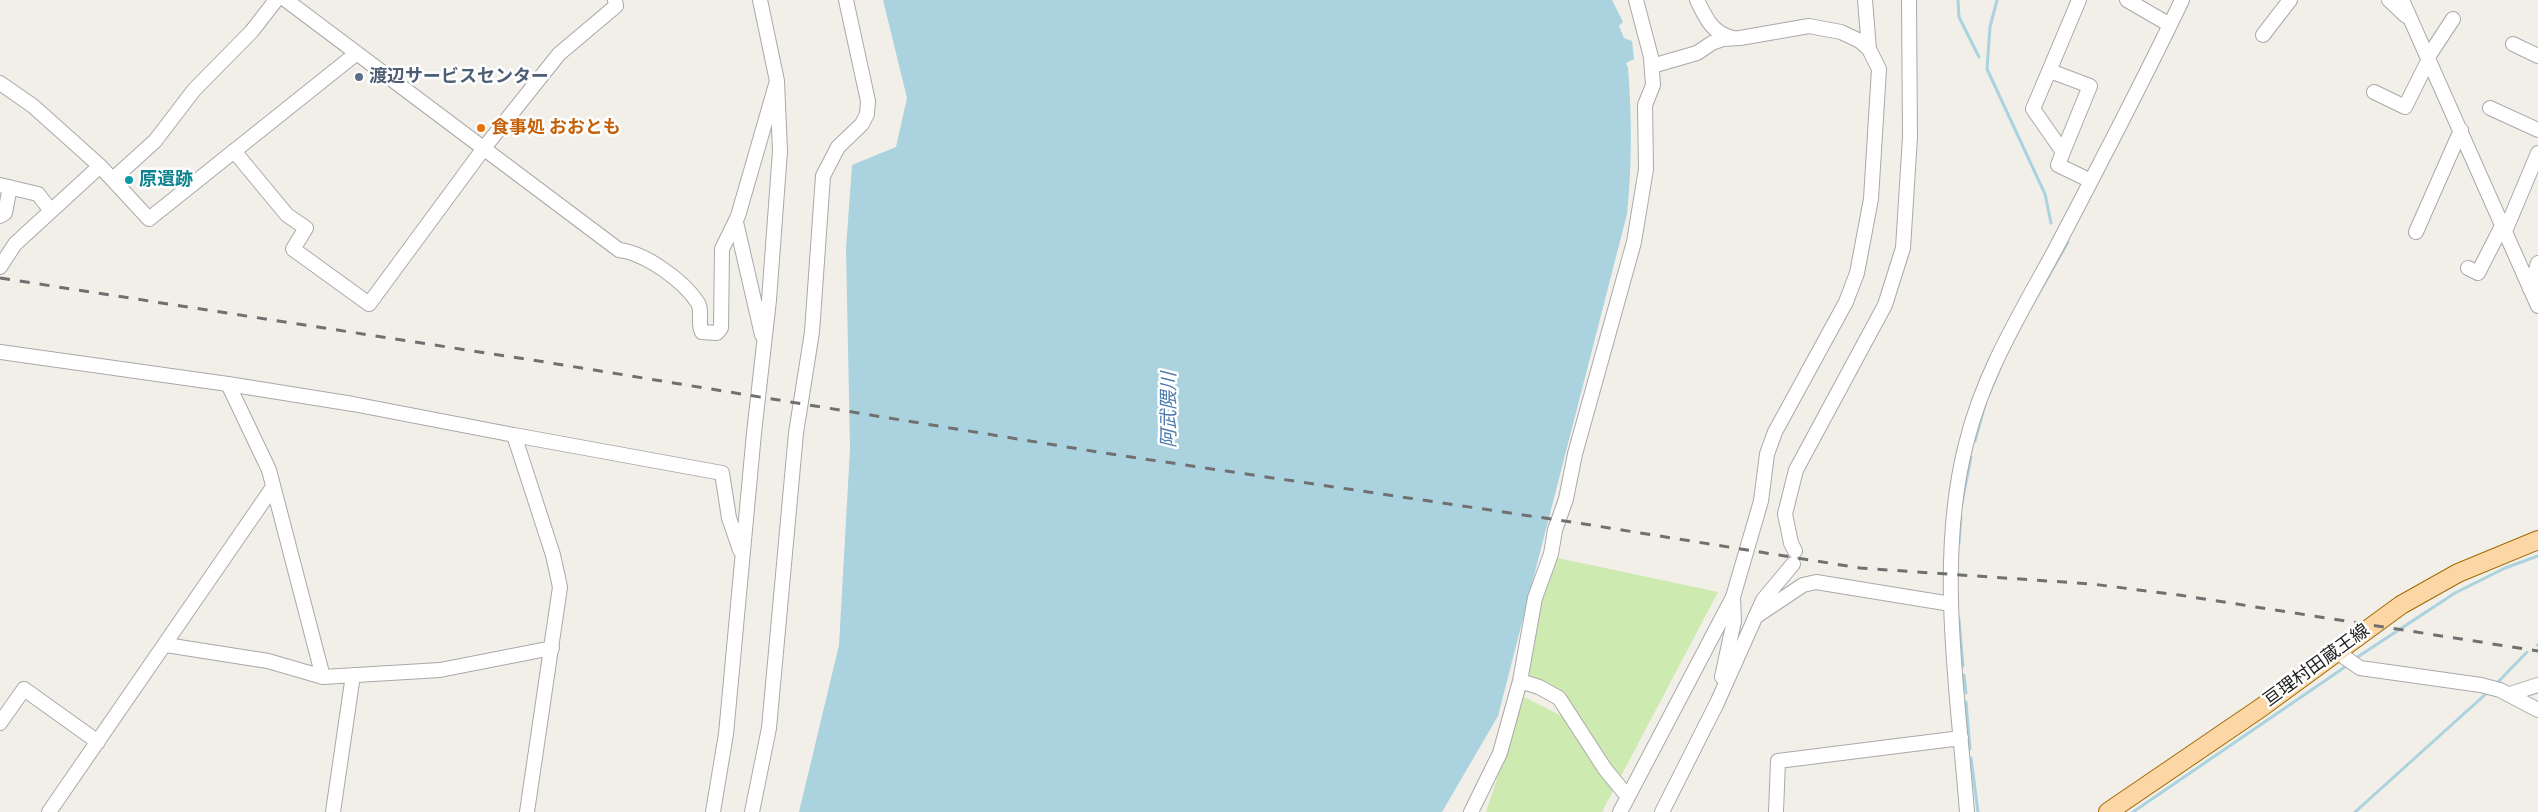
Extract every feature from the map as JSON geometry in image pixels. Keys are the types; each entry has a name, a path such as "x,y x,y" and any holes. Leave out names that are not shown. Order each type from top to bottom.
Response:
{"main road":[{"name":"亘理村田蔵王線","path":"2108,812 2262,706 2401,605 2497,555 2538,540"}],"street":[{"path":"113,179 155,141 194,90 252,31 276,0"},
{"path":"286,0 618,250 640,254 678,282 698,303 702,332 717,333 721,328 722,249 736,222 777,81"},
{"path":"234,151 287,215 306,228 293,249 369,304 484,148 559,54 616,6 615,0"},
{"path":"713,812 726,734 764,345 780,151 777,81 760,0"},
{"path":"752,812 769,728 796,433 812,332 823,176 838,147 862,124 867,114 868,101 846,0"},
{"path":"1471,812 1500,753 1520,680 1535,598 1551,554 1555,530 1566,499 1575,454 1634,242 1646,169 1644,105 1653,85 1652,66 1636,0"},
{"path":"1697,0 1712,28 1719,34 1735,39"},
{"path":"1866,0 1869,49"},
{"path":"1662,812 1717,703 1766,595 1794,557 1785,514 1796,470 1884,305 1900,262 1906,212 1910,146 1909,0"},
{"path":"2063,152 2033,109 2079,0"},
{"path":"2127,0 2170,25"},
{"path":"1967,812 1951,604 1951,564 1956,496 1965,446 1978,402 2010,329 2148,73 2182,0"},
{"path":"2264,35 2290,0"},
{"path":"2389,0 2412,22"},
{"path":"2402,0 2538,306"},
{"path":"2374,92 2405,108 2428,58 2453,19"},
{"path":"1620,812 1733,597 1761,501 1766,454 1775,432 1846,302 1857,273 1872,199 1879,69 1869,49 1860,41 1823,27 1809,26 1712,42 1697,53 1652,66"},
{"path":"2513,44 2538,56"},
{"path":"0,83 33,106 100,166 149,219 357,54"},
{"path":"2050,70 2090,86 2058,165 2091,181"},
{"path":"2490,108 2538,130"},
{"path":"2416,232 2461,130"},
{"path":"2468,268 2478,273 2504,227 2538,153"},
{"path":"0,267 15,244 100,166"},
{"path":"0,216 5,213 5,186 38,194 51,211"},
{"path":"736,222 764,345"},
{"path":"2530,290 2538,263"},
{"path":"0,352 228,384 353,404 722,473 729,518 742,557"},
{"path":"228,384 270,470 323,677"},
{"path":"514,435 553,555 560,587 528,812"},
{"path":"49,812 166,645 273,487"},
{"path":"1755,617 1803,585 1816,582 1951,604"},
{"path":"1717,703 1734,621 1733,597"},
{"path":"166,645 268,662 323,677 440,670 552,648"},
{"path":"2337,652 2360,668 2481,685 2505,692 2538,710"},
{"path":"333,812 353,675"},
{"path":"1520,680 1539,687 1559,698 1604,769 1628,797"},
{"path":"2505,692 2538,685"},
{"path":"0,723 24,689 98,742"},
{"path":"1776,812 1778,761 1961,738"}],"green space":[{"path":"1558,558 1718,592 1620,778 1566,696 1530,675 1527,669 1543,599"},
{"path":"1524,697 1562,716 1613,791 1602,812 1486,812"}],"water":[{"name":"阿武隈川","path":"883,0 1612,0 1623,22 1619,26 1624,38 1632,41 1634,59 1626,63 1628,68 1631,123 1631,159 1627,214 1498,716 1442,812 799,812 839,645 850,449 846,248 852,165 896,147 907,98"}],"waterway":[{"path":"1958,0 1959,17 1979,57"},
{"path":"1997,0 1990,27 1987,69 2045,194 2051,223"},
{"path":"2032,305 2068,242"},
{"path":"1975,441 1986,401 2001,366"},
{"path":"1962,503 1971,457"},
{"path":"1959,543 1961,517"},
{"path":"2356,658 2455,593 2505,568 2538,556"},
{"path":"1959,619 1963,666"},
{"path":"2496,684 2527,652"},
{"path":"2133,812 2345,667"},
{"path":"1964,675 1966,693"},
{"path":"2355,812 2488,692"},
{"path":"1966,702 1970,749"},
{"path":"1971,758 1978,812"}],"railway":[{"path":"0,278 551,363 1104,453 1578,523 1860,568 2092,584 2179,595 2538,651"}],"place":[{"name":"渡辺サービスセンター","path":"359,77"},
{"name":"食事処 おおとも","path":"481,128"},
{"name":"原遺跡","path":"129,180"}]}
